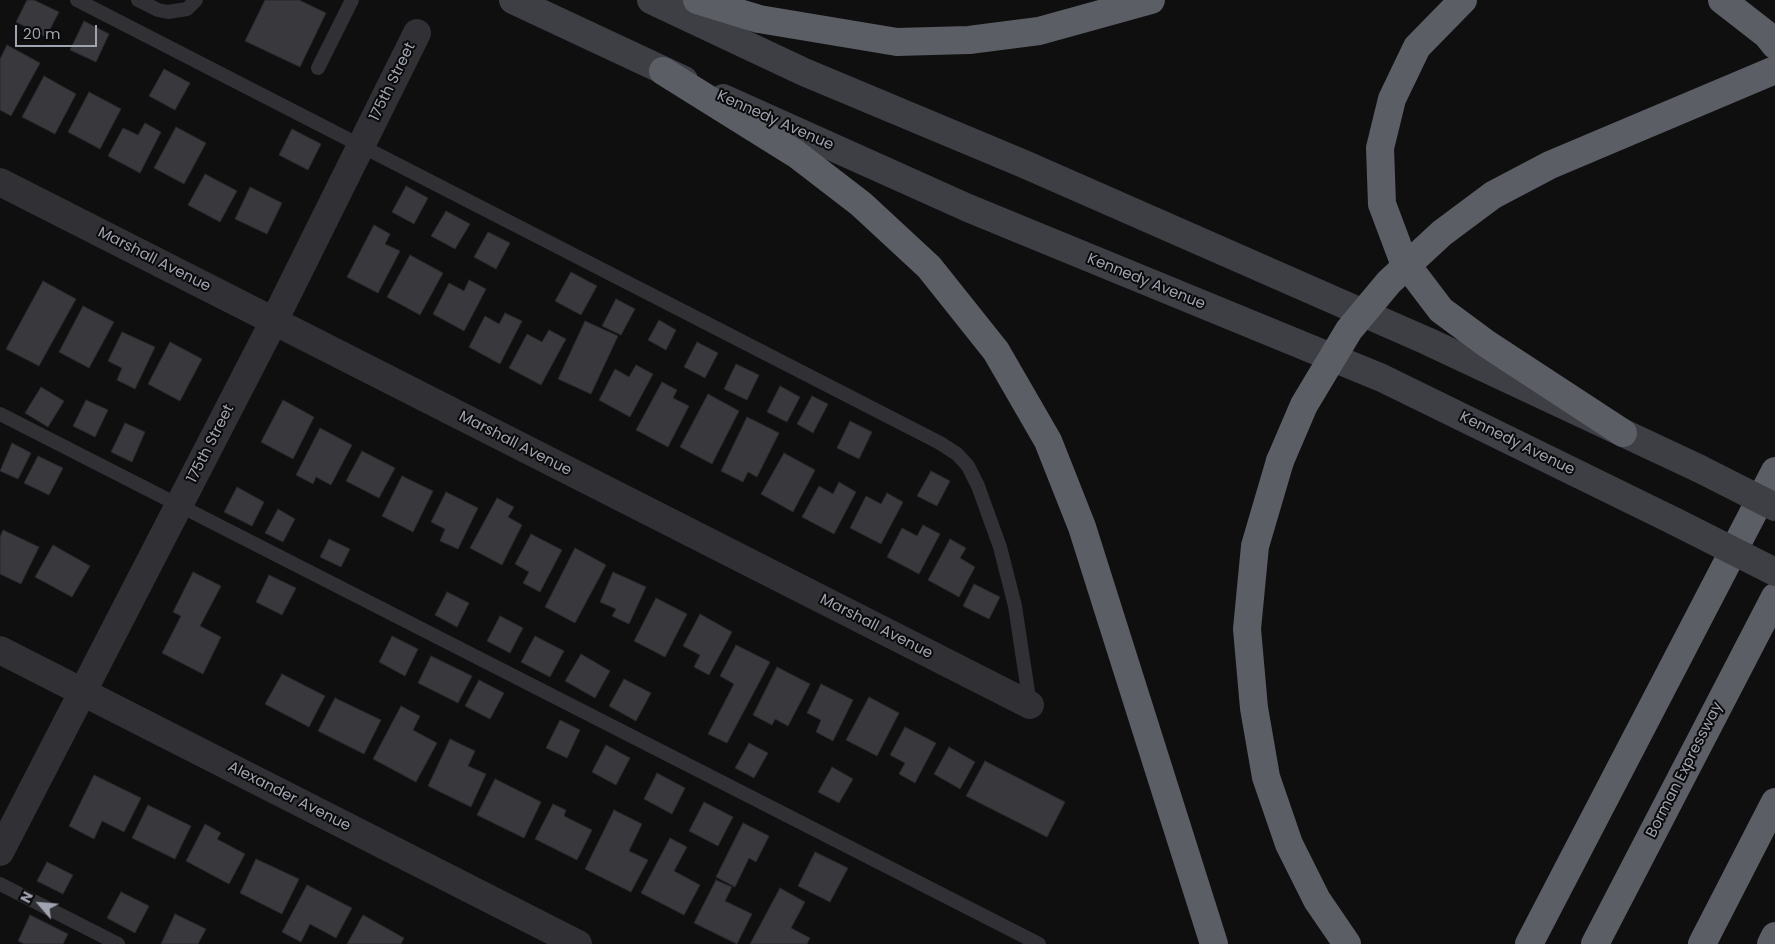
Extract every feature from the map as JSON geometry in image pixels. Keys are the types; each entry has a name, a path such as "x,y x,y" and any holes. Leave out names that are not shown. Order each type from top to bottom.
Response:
{"highway":[{"path":"697,0 759,19 897,42 969,40 1039,31 1151,0"},
{"path":"1463,0 1417,48 1392,98 1380,148 1382,204 1403,260 1441,310 1487,344 1623,434"},
{"path":"1722,0 1767,35 1775,44"},
{"path":"1347,944 1317,900 1289,844 1266,777 1254,708 1247,629 1255,546 1280,461 1304,405 1349,330 1389,282 1442,233 1493,195 1550,165 1775,70"},
{"path":"663,71 796,154 861,204 930,267 996,351 1048,441 1082,527 1214,944"},
{"path":"1529,944 1775,471"},
{"name":"Borman Expressway","path":"1595,944 1775,596"},
{"path":"1702,944 1775,802"},
{"path":"1771,944 1775,936"}],"main road":[{"name":"Kennedy Avenue","path":"513,0 663,71 968,208 1382,378 1775,572"},
{"path":"651,0 804,72 1033,168 1428,341 1698,468 1775,507"}],"street":[{"name":"175th Street","path":"0,852 274,322 417,33"},
{"name":"Marshall Avenue","path":"0,182 1030,705"},
{"name":"Alexander Avenue","path":"0,650 578,944"}],"lane":[{"path":"77,0 362,145 922,434 957,454 968,466 978,486 1000,547 1016,606 1030,705"},
{"path":"138,0 158,10 168,12 187,9 196,0"},
{"path":"318,68 352,0"},
{"path":"0,414 1039,944"},
{"path":"0,884 118,944"}],"building":[{"path":"27,0 34,0 59,12 46,37 16,22"},
{"path":"265,0 299,0 326,13 300,67 245,41"},
{"path":"84,21 109,34 96,62 70,50"},
{"path":"7,45 40,63 11,116 0,110 0,59"},
{"path":"164,69 190,83 175,110 149,96"},
{"path":"44,76 76,94 55,134 22,117"},
{"path":"89,92 121,109 100,149 68,132"},
{"path":"145,123 161,132 140,173 108,156 123,128 138,135"},
{"path":"176,127 206,143 184,184 154,168"},
{"path":"292,129 321,144 308,170 279,155"},
{"path":"205,174 237,191 220,222 188,205"},
{"path":"406,186 428,198 414,224 392,212"},
{"path":"250,187 282,203 267,234 235,219"},
{"path":"446,211 470,224 455,249 431,236"},
{"path":"374,225 390,234 385,244 400,251 378,293 347,277"},
{"path":"488,232 510,243 496,269 474,257"},
{"path":"410,255 443,273 420,315 387,297"},
{"path":"571,272 597,286 581,315 555,301"},
{"path":"469,280 486,289 464,331 433,314 449,283 464,291"},
{"path":"43,281 76,299 39,366 6,349"},
{"path":"616,299 635,309 621,335 602,326"},
{"path":"83,306 114,322 89,368 59,352"},
{"path":"505,313 522,321 500,364 469,347 485,316 499,324"},
{"path":"659,320 676,330 666,350 648,340"},
{"path":"585,321 618,336 591,394 558,379"},
{"path":"549,330 566,339 541,385 509,368 527,334 542,342"},
{"path":"122,332 155,347 135,389 117,380 122,368 108,361"},
{"path":"170,342 202,359 180,401 148,384"},
{"path":"697,342 718,353 705,378 684,367"},
{"path":"736,364 759,375 747,400 724,389"},
{"path":"636,365 653,374 630,417 599,400 615,369 629,377"},
{"path":"662,382 677,390 673,398 689,406 668,447 636,430"},
{"path":"780,386 800,397 787,422 767,412"},
{"path":"41,387 64,401 48,427 25,413"},
{"path":"708,394 739,411 712,464 680,447"},
{"path":"812,396 828,404 813,433 797,424"},
{"path":"86,400 108,410 95,437 73,426"},
{"path":"283,400 314,417 293,459 261,442"},
{"path":"747,417 779,433 757,477 748,472 743,482 721,471"},
{"path":"850,421 872,432 859,459 837,448"},
{"path":"125,423 145,432 132,462 111,452"},
{"path":"320,428 352,445 331,485 316,477 313,484 296,475"},
{"path":"12,443 31,453 18,479 0,471"},
{"path":"362,451 395,468 379,498 346,481"},
{"path":"784,453 815,470 793,512 761,494"},
{"path":"38,456 63,468 49,495 24,483"},
{"path":"931,471 950,481 937,506 917,496"},
{"path":"402,476 433,491 413,532 382,516"},
{"path":"839,482 856,492 834,534 802,517 819,486 833,494"},
{"path":"237,487 264,502 252,526 224,512"},
{"path":"446,492 478,508 458,549 440,541 445,529 431,522"},
{"path":"887,493 903,502 881,544 850,528 866,496 881,504"},
{"path":"497,498 514,507 508,517 522,525 502,565 470,548"},
{"path":"278,509 295,519 283,542 265,533"},
{"path":"923,525 940,534 919,574 887,557 902,528 917,536"},
{"path":"3,530 39,547 21,584 0,574 0,537"},
{"path":"531,534 562,550 540,592 523,583 529,572 515,564"},
{"path":"329,539 350,549 341,567 320,557"},
{"path":"950,539 966,548 960,558 975,567 959,597 928,580"},
{"path":"53,545 90,566 72,597 35,577"},
{"path":"575,548 606,565 575,623 545,607"},
{"path":"193,572 221,586 200,626 221,637 203,674 162,653 181,616 173,612"},
{"path":"613,572 646,587 629,624 612,616 616,609 600,602"},
{"path":"269,575 296,588 282,615 256,602"},
{"path":"974,584 1000,597 989,619 963,606"},
{"path":"447,592 469,603 457,627 435,615"},
{"path":"656,598 687,614 665,657 634,641"},
{"path":"700,614 732,632 709,675 694,667 700,655 683,646"},
{"path":"500,616 523,628 510,653 487,641"},
{"path":"392,636 418,649 405,676 379,662"},
{"path":"535,636 564,651 550,677 521,662"},
{"path":"736,645 770,662 727,743 708,734 734,684 720,676"},
{"path":"581,654 610,671 595,698 565,681"},
{"path":"431,656 472,676 458,703 418,683"},
{"path":"777,667 810,684 788,726 775,719 772,725 753,715"},
{"path":"282,674 325,696 309,727 265,704"},
{"path":"624,679 651,693 636,721 609,706"},
{"path":"479,680 504,693 490,719 465,706"},
{"path":"821,684 853,700 833,741 816,732 821,720 807,713"},
{"path":"869,697 899,713 877,756 846,740"},
{"path":"335,698 381,720 364,754 318,731"},
{"path":"401,706 420,716 413,730 437,743 416,782 373,759"},
{"path":"560,720 580,730 567,758 546,748"},
{"path":"905,727 936,743 915,783 899,774 905,763 890,755"},
{"path":"450,739 475,751 468,766 486,774 471,807 428,786"},
{"path":"749,743 768,753 754,778 735,768"},
{"path":"606,745 630,758 616,785 592,772"},
{"path":"949,747 975,762 960,789 934,774"},
{"path":"985,761 1065,802 1047,837 966,796"},
{"path":"832,767 853,779 839,803 818,792"},
{"path":"657,773 685,788 672,814 644,799"},
{"path":"94,775 141,798 124,832 102,821 94,839 69,826"},
{"path":"495,779 541,802 524,838 477,815"},
{"path":"704,802 733,817 718,846 689,831"},
{"path":"553,804 566,810 564,816 592,830 577,860 535,839"},
{"path":"148,805 191,826 175,859 132,838"},
{"path":"614,810 642,824 629,851 648,860 631,892 585,869"},
{"path":"743,823 769,836 756,862 749,858 735,887 716,877"},
{"path":"205,824 221,833 217,839 245,854 229,884 186,861"},
{"path":"670,838 687,847 674,871 700,885 684,915 641,893"},
{"path":"815,852 848,868 830,902 798,886"},
{"path":"256,859 299,879 282,914 240,893"},
{"path":"47,862 73,875 63,894 37,881"},
{"path":"716,880 732,887 725,901 752,914 737,944 694,923"},
{"path":"307,885 352,908 336,938 310,924 301,942 282,932"},
{"path":"780,888 805,902 791,928 810,938 807,944 750,944"},
{"path":"121,892 149,906 135,933 107,918"},
{"path":"175,914 206,929 198,944 161,944"},
{"path":"30,915 68,934 63,944 24,944 18,941"},
{"path":"363,915 404,938 401,944 347,944"}]}
